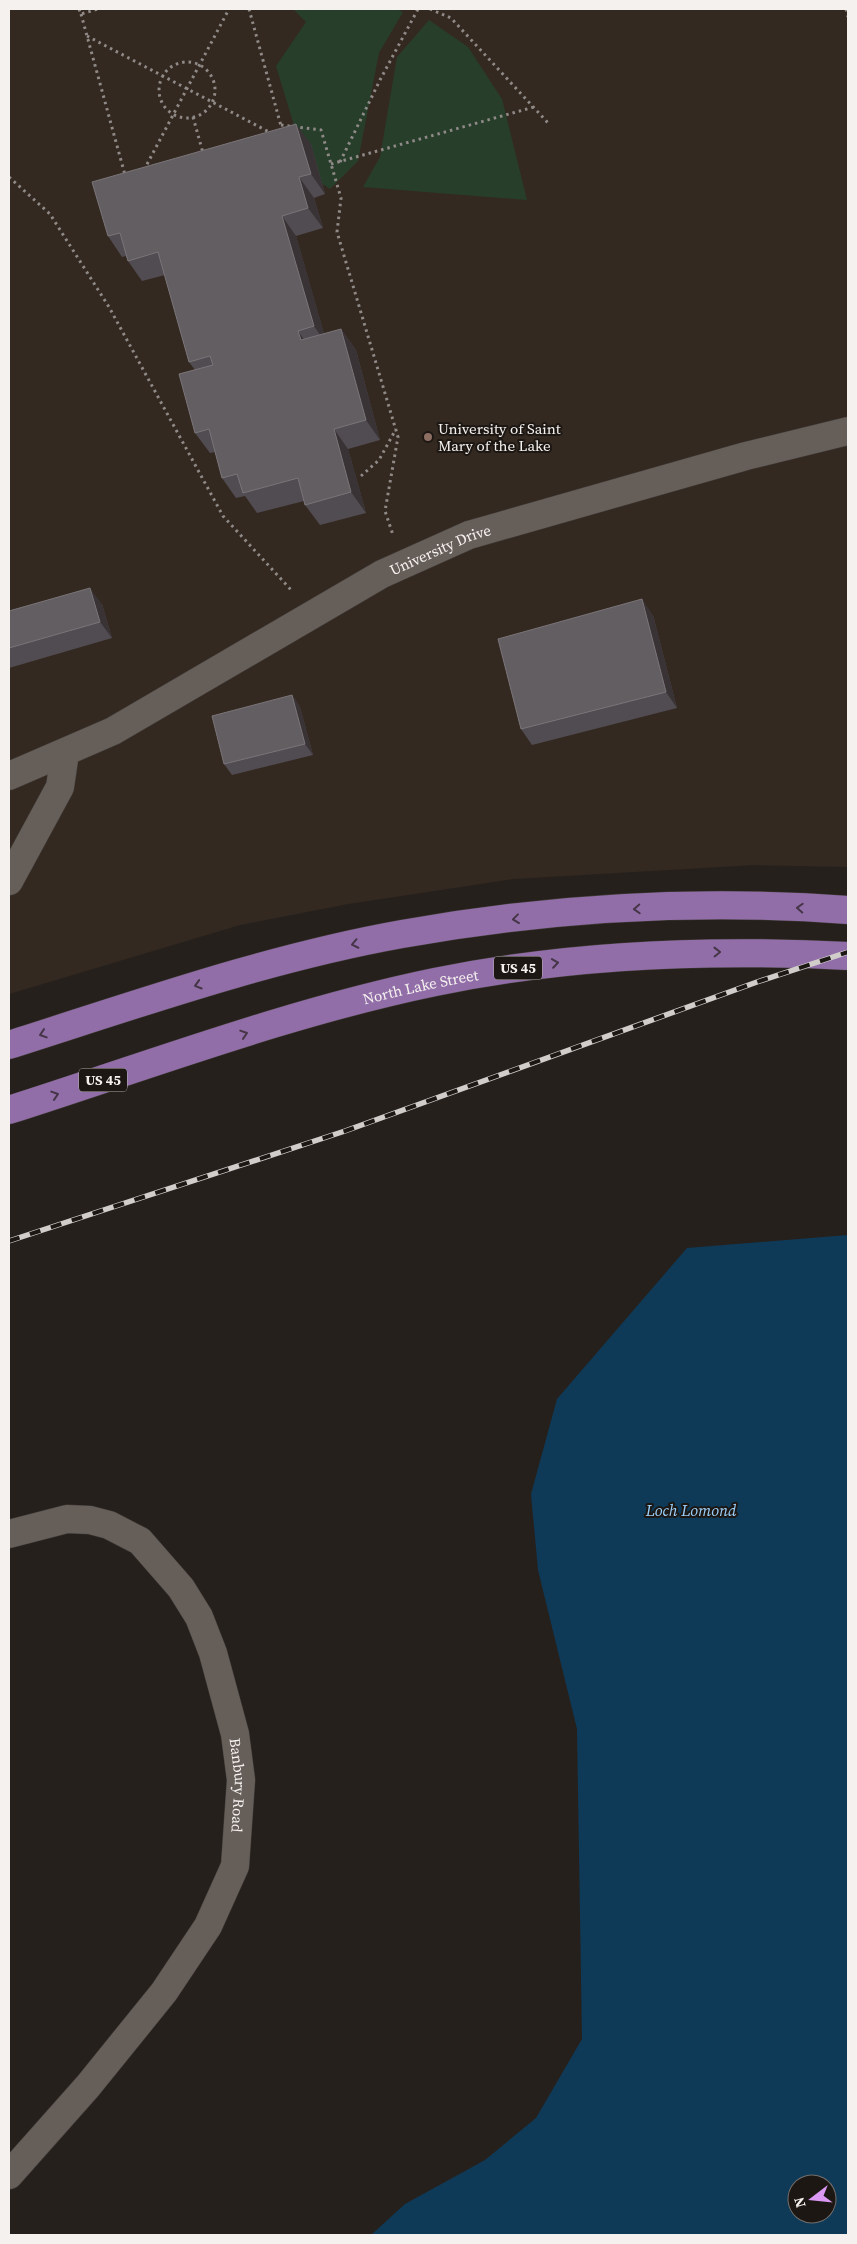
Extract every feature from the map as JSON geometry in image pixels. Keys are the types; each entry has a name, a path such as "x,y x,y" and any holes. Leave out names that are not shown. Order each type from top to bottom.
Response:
{"main road":[{"path":"9,1045 211,981 337,948 402,934 564,913 765,906 848,910"},
{"name":"North Lake Street","path":"9,1110 280,1022 436,982 498,971 618,956 716,952 848,956"}],"street":[{"name":"University Drive","path":"9,776 113,731 382,574 470,535 746,456 848,431"},
{"path":"9,881 60,787 65,753"},
{"name":"Banbury Road","path":"9,1534 67,1519 90,1520 108,1525 140,1540 182,1588 199,1617 213,1654 235,1734 241,1780 235,1866 208,1926 164,1992 88,2086 9,2175"}],"path":[{"path":"79,9 126,176"},
{"path":"81,14 98,9"},
{"path":"141,175 229,9"},
{"path":"249,9 283,132"},
{"path":"340,162 380,80 418,9"},
{"path":"430,9 451,18 549,124"},
{"path":"846,9 848,18"},
{"path":"87,36 186,90 273,134"},
{"path":"180,63 199,65 211,76 214,84 212,102 207,110 193,117 181,117 173,114 165,107 161,99 159,90 162,77 171,66 180,63"},
{"path":"331,164 534,107"},
{"path":"193,117 205,160"},
{"path":"281,125 321,130 331,164 340,198 337,232 398,437 386,511 402,565"},
{"path":"264,137 267,131"},
{"path":"9,177 50,214 109,306 222,516 314,614"},
{"path":"361,476 379,460 396,429"}],"shaded area":[{"name":"University of Saint Mary of the Lake","path":"9,9 848,9 848,867 755,865 513,879 348,904 240,925 9,994"}],"green space":[{"path":"293,9 396,9 403,12 379,53 358,161 330,189 309,175 276,66 306,22"},
{"path":"429,20 468,47 502,99 527,200 363,187 380,157 397,57"}],"water":[{"name":"Loch Lomond","path":"848,1235 848,2235 371,2235 405,2204 485,2160 536,2118 582,2039 577,1729 538,1570 531,1494 557,1399 687,1248"}],"building":[{"path":"296,124 311,174 299,177 308,208 282,216 314,326 298,331 301,340 341,329 366,420 334,429 351,492 305,505 298,478 243,493 237,474 222,478 209,429 195,433 179,374 213,365 210,356 189,362 158,252 128,261 120,233 108,236 92,182"},
{"path":"90,588 100,622 9,648 9,611"},
{"path":"642,599 666,692 521,729 498,639"},
{"path":"292,695 305,744 224,764 212,716"}],"railway":[{"path":"9,1241 345,1131 757,982 848,952"}],"place":[{"name":"University of Saint Mary of the Lake","path":"428,437"}]}
